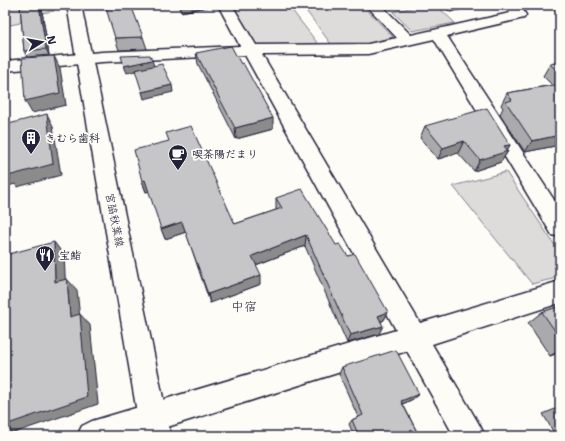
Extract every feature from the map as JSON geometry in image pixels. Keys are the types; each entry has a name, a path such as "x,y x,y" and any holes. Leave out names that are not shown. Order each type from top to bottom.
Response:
{"street":[{"name":"宮脇秋葉線","path":"74,5 154,427"},
{"path":"225,5 470,436"},
{"path":"373,5 408,40"},
{"path":"5,66 84,58 251,50 368,49 519,15 513,5"},
{"path":"438,33 560,228"},
{"path":"92,436 154,427 414,338 560,292"}],"path":[{"path":"551,5 560,14"}],"shaded area":[{"path":"5,5 53,5 54,11 22,16 20,23 5,26"},
{"path":"229,5 288,5 322,49 251,50"},
{"path":"318,5 362,5 393,37 362,45 331,44 304,8"},
{"path":"422,5 436,5 455,23 412,31 393,12"},
{"path":"506,172 560,253 560,277 532,284 453,186"}],"building":[{"path":"20,5 39,5 46,49 24,51"},
{"path":"105,5 131,5 143,37 115,38"},
{"path":"231,46 241,64 243,63 273,118 235,128 196,53"},
{"path":"150,55 152,60 124,66 121,56"},
{"path":"54,56 60,93 25,101 22,58"},
{"path":"560,62 560,74 550,64"},
{"path":"162,64 172,85 142,92 135,70"},
{"path":"560,84 560,135 532,141 506,102 512,100 507,93"},
{"path":"487,108 510,145 504,146 508,151 480,160 464,141 443,148 425,126"},
{"name":"きむら歯科","path":"47,114 53,164 8,176 8,172 5,173 5,125"},
{"path":"191,126 235,224 282,208 276,198 302,189 336,245 340,244 348,256 355,254 388,312 378,316 383,326 350,335 306,235 252,256 261,275 208,294 182,222 161,229 145,180 142,181 134,150 169,141 166,133"},
{"path":"54,242 55,282 67,279 70,317 80,314 87,397 5,425 5,337 7,337 7,282 5,282 5,255"},
{"path":"560,306 560,338 542,312"},
{"path":"396,350 419,394 401,401 419,436 359,436 352,420 363,415 342,367"},
{"path":"560,432 560,436 552,436"}],"place":[{"name":"きむら歯科","path":"31,155"},
{"name":"喫茶陽だまり","path":"178,171"},
{"name":"宝鮨","path":"45,272"}],"district":[{"name":"中宿","path":"244,306"}]}
